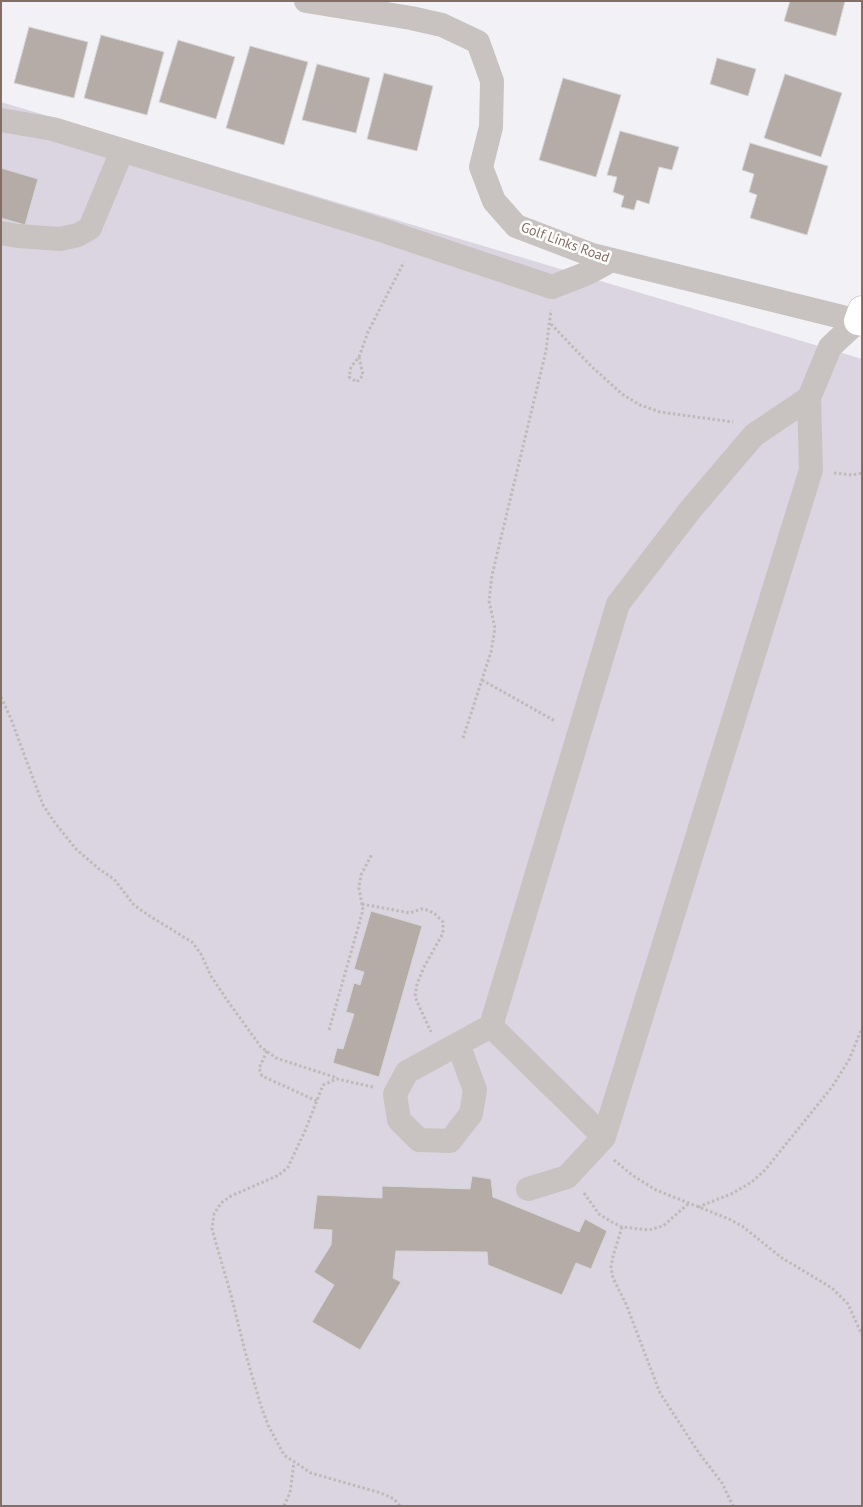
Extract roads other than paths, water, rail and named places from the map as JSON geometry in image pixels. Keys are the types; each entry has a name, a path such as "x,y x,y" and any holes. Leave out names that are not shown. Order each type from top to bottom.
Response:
{"street":[{"name":"Golf Links Road","path":"306,1 411,18 442,25 478,42 492,81 491,126 481,167 494,201 516,226 612,260 860,318"},
{"path":"1,120 53,129 415,241 552,287 588,274 612,260"},
{"path":"1,233 60,239 78,235 90,228 122,151"},
{"path":"528,1189 567,1177 601,1141 811,470 809,398 830,347 860,318"},
{"path":"450,1049 475,1090 471,1114 450,1141 419,1140 399,1120 395,1094 407,1072 491,1026 618,604 691,509 754,435 809,398"},
{"path":"491,1026 601,1141"}]}
